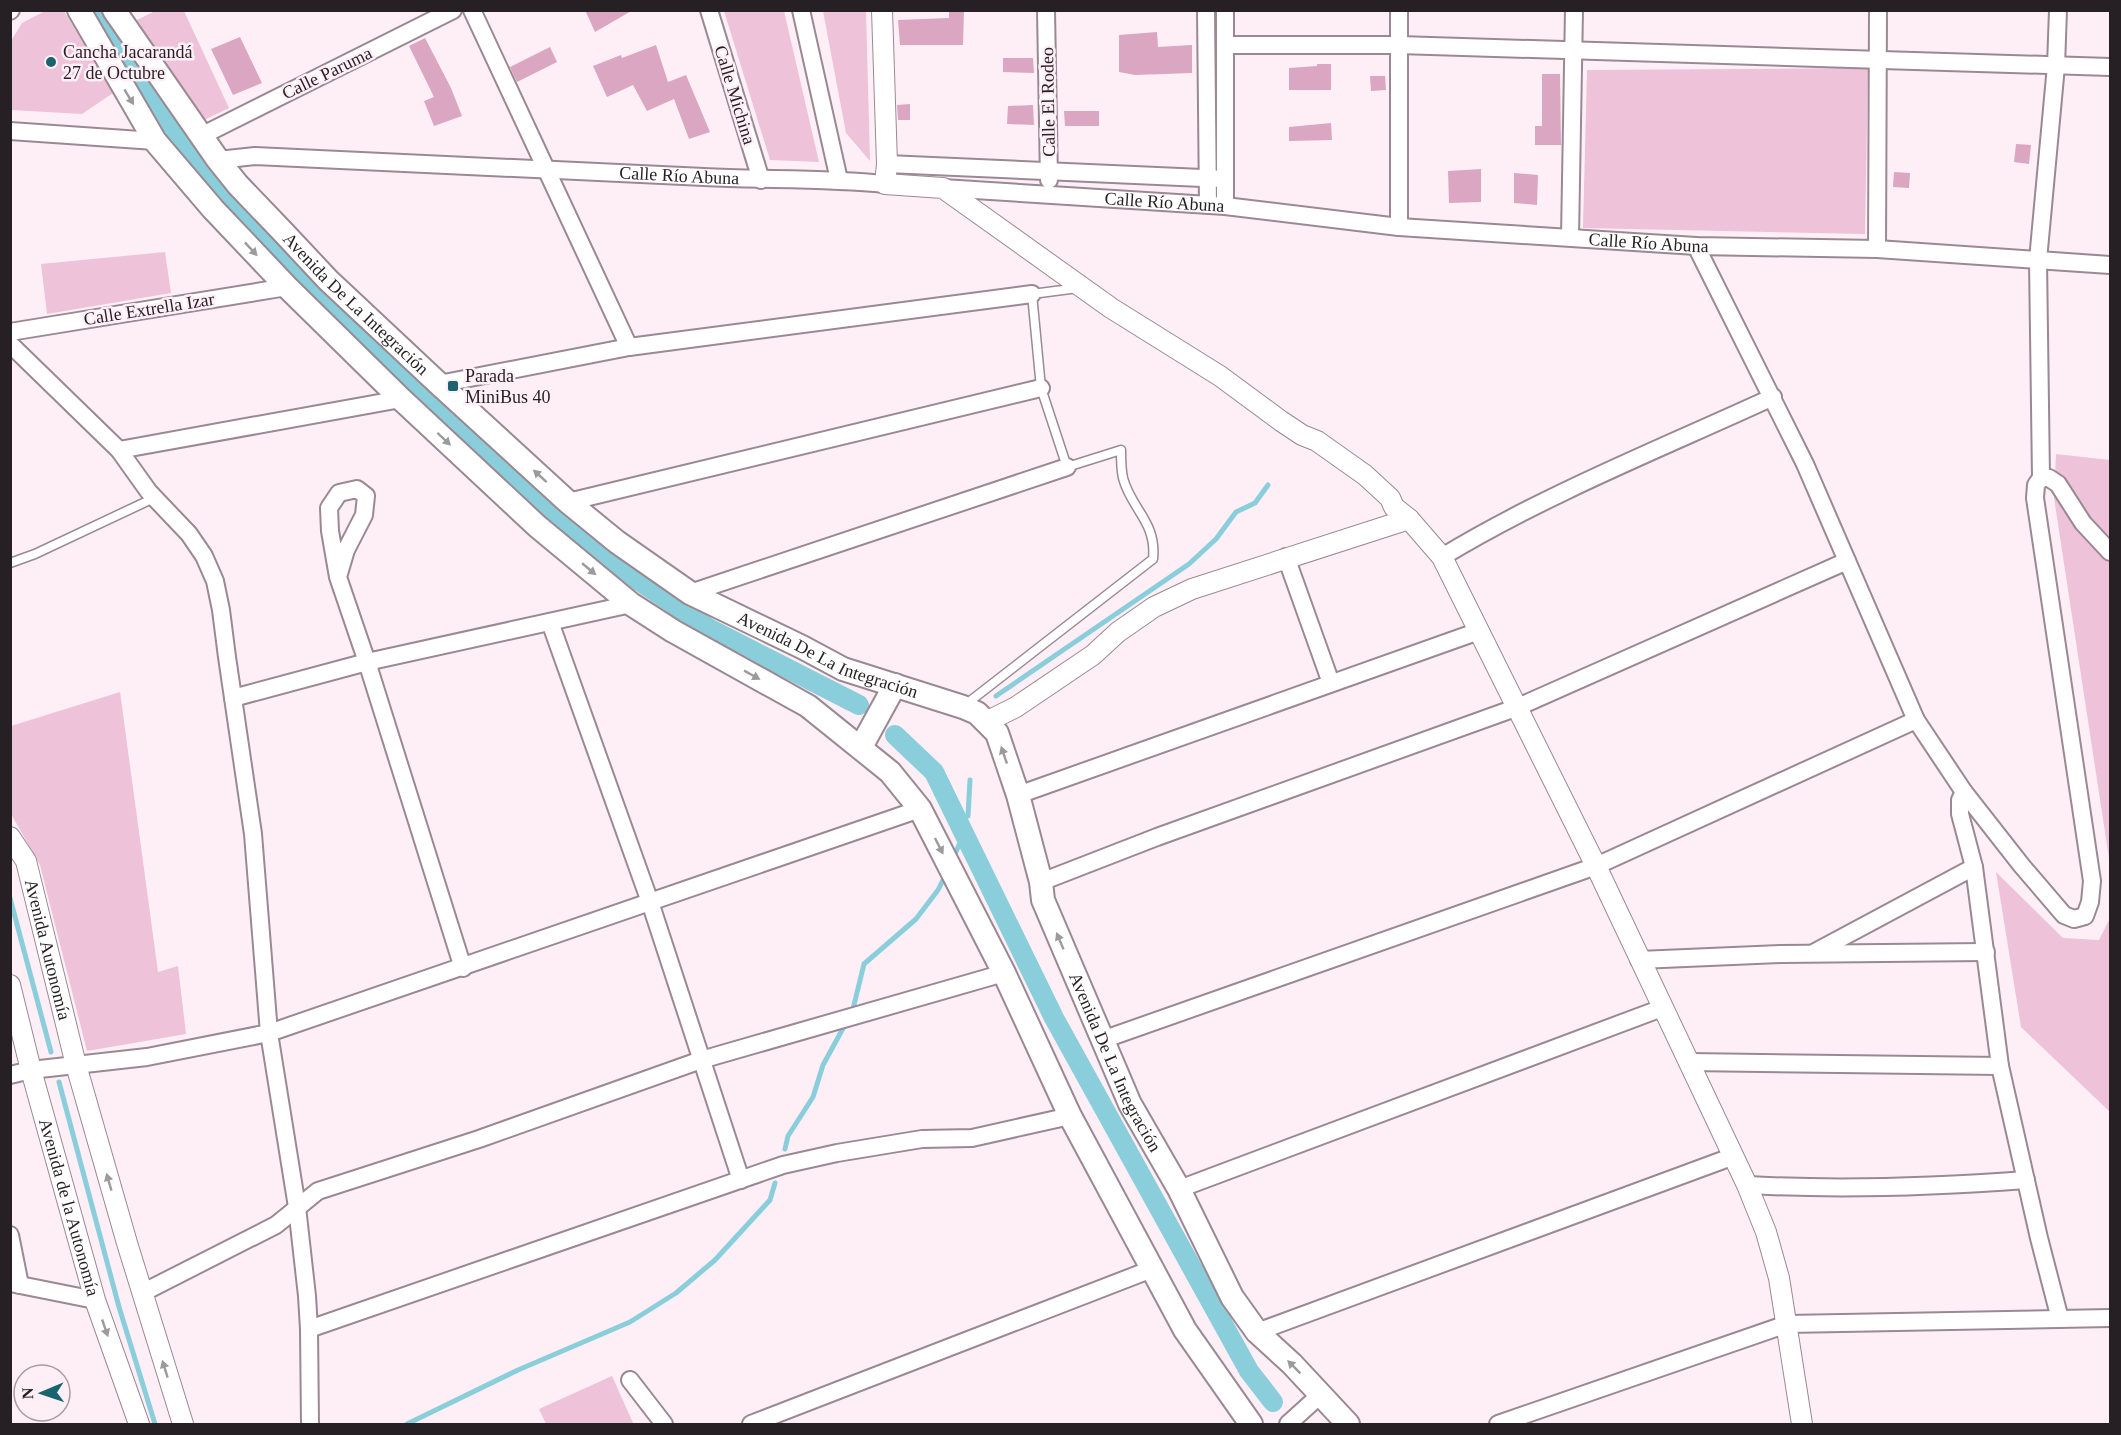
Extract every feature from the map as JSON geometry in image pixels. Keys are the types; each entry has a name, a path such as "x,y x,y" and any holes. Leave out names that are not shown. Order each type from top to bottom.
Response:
{"main road":[{"name":"Avenida De La Integración","path":"79,10 155,141 213,209 287,287 537,526 631,604 673,631 808,706 890,772 920,809 1004,973 1070,1116 1185,1330 1251,1425"},
{"name":"Avenida De La Integración","path":"121,13 201,136 238,185 328,280 438,384 568,502 616,542 690,593 843,669 977,713 997,733 1018,795 1041,882 1043,900 1130,1104 1179,1190 1232,1297 1257,1332 1292,1364 1348,1425"},
{"path":"861,747 895,685"}],"street":[{"name":"Calle Paruma","path":"201,136 453,10"},
{"path":"472,10 629,347"},
{"name":"Calle Michina","path":"709,10 761,180"},
{"path":"801,10 839,180"},
{"path":"882,10 887,164 885,184"},
{"name":"Calle El Rodeo","path":"1047,10 1050,193"},
{"path":"1206,10 1208,205"},
{"path":"1225,10 1225,206"},
{"path":"1399,10 1399,228"},
{"path":"1570,237 1574,10"},
{"path":"1877,249 1878,10"},
{"path":"2042,478 2038,260 2056,66 2058,10"},
{"path":"1225,45 1399,45 2110,67"},
{"path":"10,131 155,141"},
{"name":"Calle Río Abuna","path":"218,160 255,156 545,167 761,180 839,180 1225,206 1399,228 1696,246 1877,249 2110,265"},
{"path":"887,164 1225,179"},
{"path":"943,188 1111,308 1220,376 1281,421 1302,435 1317,441 1365,475 1390,498 1394,507 1409,519 1442,557 1596,866 1747,1185 1766,1232 1779,1278 1802,1425"},
{"path":"1696,246 1773,397 1917,720 1964,792 2022,866 2064,915 2074,919 2085,916 2090,902 2092,881 2035,498 2036,484 2042,478 2049,478 2058,484 2083,523 2110,552"},
{"name":"Calle Extrella Izar","path":"10,332 287,287"},
{"path":"438,384 629,347 1032,294"},
{"path":"10,344 119,450 154,498 189,534 204,556 215,581 253,834 269,1033 297,1208 309,1329 310,1425"},
{"path":"568,502 1041,388"},
{"path":"1442,557 1480,534 1555,496 1773,397"},
{"path":"119,450 402,399"},
{"path":"690,593 1067,467"},
{"path":"986,722 1016,707 1093,655 1118,632 1154,607 1191,589 1409,519"},
{"path":"1286,557 1331,683"},
{"path":"1041,882 1157,837 1518,708 1847,561"},
{"path":"338,577 463,968"},
{"path":"233,698 367,662 631,604"},
{"path":"549,622 650,902 741,1180"},
{"path":"1018,795 1479,631"},
{"path":"1102,1040 1596,866 1917,720"},
{"path":"1964,792 1960,800 1959,814 1974,867 2000,1065 2060,1319"},
{"path":"10,1075 31,1070 147,1057 269,1033 920,809"},
{"name":"Avenida Autonomía","path":"10,837 26,861 76,1065"},
{"path":"1811,954 1974,867"},
{"path":"1639,960 1811,954 1986,952"},
{"path":"142,1293 276,1226 318,1191 478,1139 701,1060 1004,973"},
{"name":"Avenida de la Autonomía","path":"10,985 31,1070 95,1300 139,1425"},
{"path":"1179,1190 1662,1008"},
{"path":"1688,1062 2000,1065"},
{"path":"76,1065 183,1425"},
{"path":"309,1329 783,1165 837,1153 922,1140 972,1138 1070,1116"},
{"path":"1257,1332 1734,1156"},
{"path":"1747,1185 1818,1188 1965,1185 2026,1180"},
{"path":"10,1235 15,1284 95,1300"},
{"path":"751,1425 1152,1269"},
{"path":"1498,1425 1787,1324 2110,1318"},
{"path":"630,1380 664,1425"},
{"path":"1288,1425 1320,1395"}],"lane":[{"path":"963,707 1153,560 1155,545 1151,530 1123,478 1120,450 1067,467 1041,388 1032,294 1082,288"},
{"path":"10,562 35,554 154,498"}],"shaded area":[{"path":"47,10 64,11 113,93 82,114 11,110 11,41 22,23"},
{"path":"155,11 184,11 229,108 202,121 135,21"},
{"path":"724,11 784,11 819,162 770,160"},
{"path":"823,11 866,11 870,161 846,133"},
{"path":"1868,68 1865,234 1583,228 1587,70"},
{"path":"165,252 171,293 47,314 41,264"},
{"path":"2056,454 2110,460 2110,865 2054,498"},
{"path":"120,692 158,972 178,966 186,1034 87,1051 40,865 11,814 11,726"},
{"path":"1996,872 2063,938 2099,940 2110,918 2110,1112 2021,1027"},
{"path":"612,1376 633,1423 546,1424 539,1409"}],"building":[{"path":"585,10 633,10 595,32"},
{"path":"949,10 964,10 963,45 900,45 898,20 949,18"},
{"path":"1157,32 1158,47 1192,45 1192,73 1135,75 1119,72 1119,35"},
{"path":"240,37 262,83 233,95 211,49"},
{"path":"425,38 451,88 462,116 434,126 424,101 434,97 409,46"},
{"path":"656,45 668,82 686,75 710,132 689,139 674,99 647,111 633,85 607,97 593,66"},
{"path":"550,47 557,62 517,82 510,67"},
{"path":"1003,58 1033,58 1034,73 1003,72"},
{"path":"1317,64 1331,64 1331,90 1289,90 1289,68 1317,66"},
{"path":"1542,74 1560,74 1561,145 1535,145 1535,126 1542,126"},
{"path":"1370,76 1385,76 1386,90 1371,91"},
{"path":"910,104 910,120 898,120 897,105"},
{"path":"1033,105 1034,125 1007,124 1008,106"},
{"path":"1064,111 1099,111 1099,126 1065,126"},
{"path":"1331,123 1332,140 1289,141 1289,127"},
{"path":"2016,144 2031,145 2029,164 2014,162"},
{"path":"1481,169 1481,202 1449,203 1448,171"},
{"path":"1894,172 1910,173 1909,188 1893,187"},
{"path":"1514,173 1538,175 1537,205 1514,203"}],"waterway":[{"path":"95,16 101,28 210,180 257,237 335,313 382,351 537,500 629,574 710,629 859,705"},
{"path":"996,696 1189,564 1216,539 1236,512 1255,503 1268,485"},
{"path":"895,735 934,772 1054,1018 1249,1371 1273,1402"},
{"path":"968,816 970,780"},
{"path":"953,858 959,845"},
{"path":"852,1013 864,964 916,919 938,890 946,874"},
{"path":"10,898 51,1052"},
{"path":"785,1149 788,1136 813,1097 823,1065 847,1021"},
{"path":"59,1082 119,1307 155,1424"},
{"path":"407,1424 518,1370 630,1322 676,1293 715,1260 770,1200 775,1183"}],"place":[{"name":"Cancha Jacarandá 27 de Octubre","path":"51,62"},
{"name":"Parada MiniBus 40","path":"453,386"}]}
